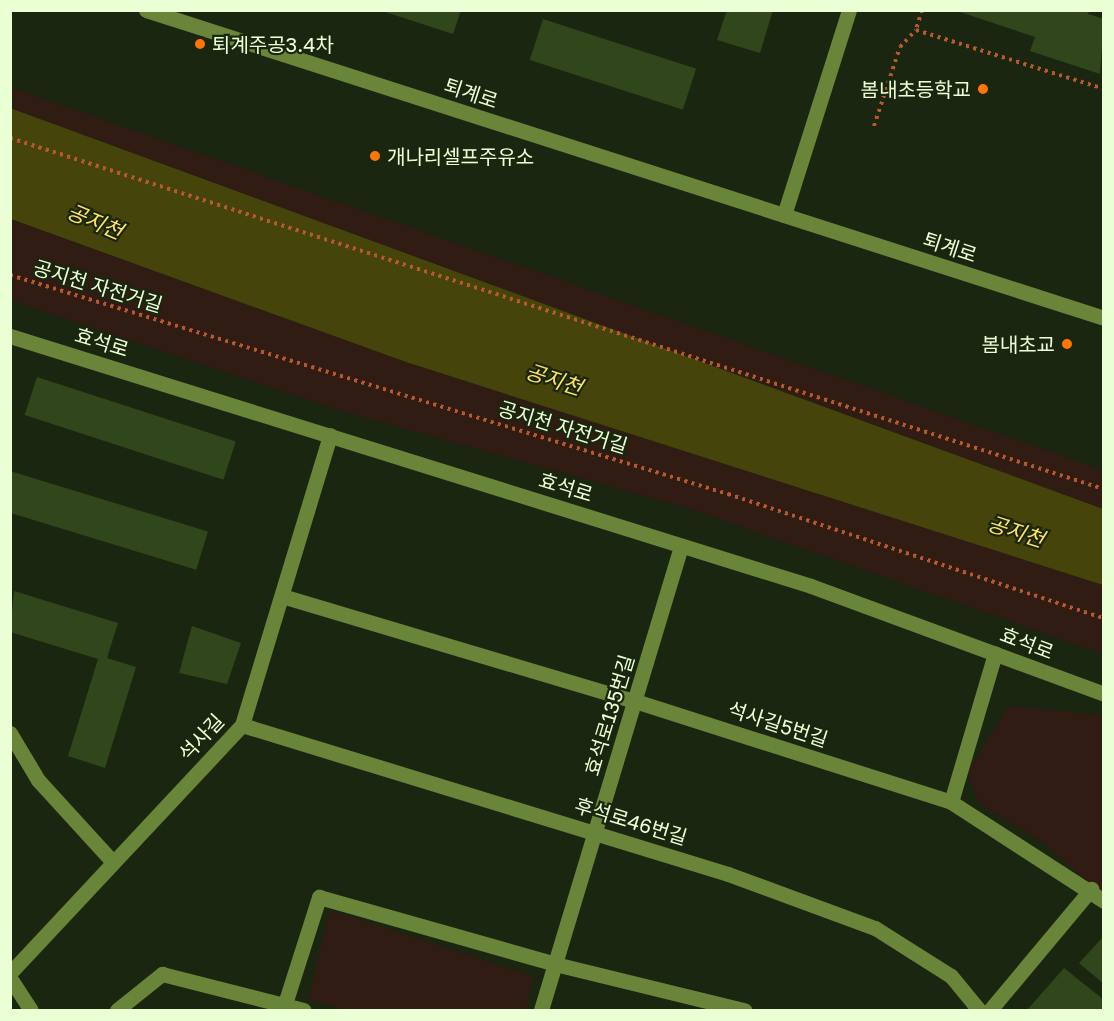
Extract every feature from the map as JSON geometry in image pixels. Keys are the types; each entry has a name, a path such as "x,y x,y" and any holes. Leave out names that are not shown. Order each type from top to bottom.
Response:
{"street":[{"name":"퇴계로","path":"146,10 1104,318"},
{"path":"784,215 849,10"},
{"name":"효석로","path":"10,336 811,586 1104,694"},
{"name":"석사길","path":"10,976 242,724 330,435"},
{"name":"효석로135번길","path":"541,1011 681,546"},
{"name":"석사길5번길","path":"282,596 635,700 951,802 1091,889 1104,901"},
{"path":"951,802 994,653"},
{"name":"후석로46번길","path":"242,724 596,831 875,928 951,976 979,1011"},
{"path":"10,734 38,780 113,862"},
{"path":"990,1011 1091,889"},
{"path":"286,1008 319,897 555,964 744,1011"},
{"path":"117,1011 162,974 303,1011"},
{"path":"10,976 31,1011"}],"path":[{"path":"874,126 900,47 916,30 922,10"},
{"path":"916,30 1104,89"},
{"path":"10,138 1104,489"},
{"name":"공지천 자전거길","path":"10,275 705,486 1104,618"}],"shaded area":[{"path":"10,87 1103,470 1103,509 11,108"},
{"path":"10,219 406,362 1103,585 1103,654 691,509 342,411 11,300"},
{"path":"1009,706 1103,715 1103,895 1042,842 978,802 967,772"},
{"path":"330,910 533,976 526,1010 343,1010 308,999"}],"water":[{"name":"공지천","path":"10,108 1103,509 1103,585 406,362 11,219"}],"building":[{"path":"379,10 461,10 453,34"},
{"path":"727,10 773,10 760,53 717,40"},
{"path":"954,10 1090,10 1088,14 1104,19 1100,74 1030,51 1035,37"},
{"path":"543,19 696,69 683,110 530,60"},
{"path":"37,377 236,442 223,480 25,415"},
{"path":"10,471 208,532 196,570 10,513"},
{"path":"14,591 118,623 107,658 136,667 105,768 68,756 98,659 10,632"},
{"path":"192,626 241,643 227,684 179,673"},
{"path":"1104,936 1104,984 1079,963"},
{"path":"1064,968 1104,1000 1104,1010 1027,1010"}],"place":[{"name":"퇴계주공3.4차","path":"200,44"},
{"name":"봄내초등학교","path":"983,89"},
{"name":"개나리셀프주유소","path":"375,156"},
{"name":"봄내초교","path":"1067,344"}]}
